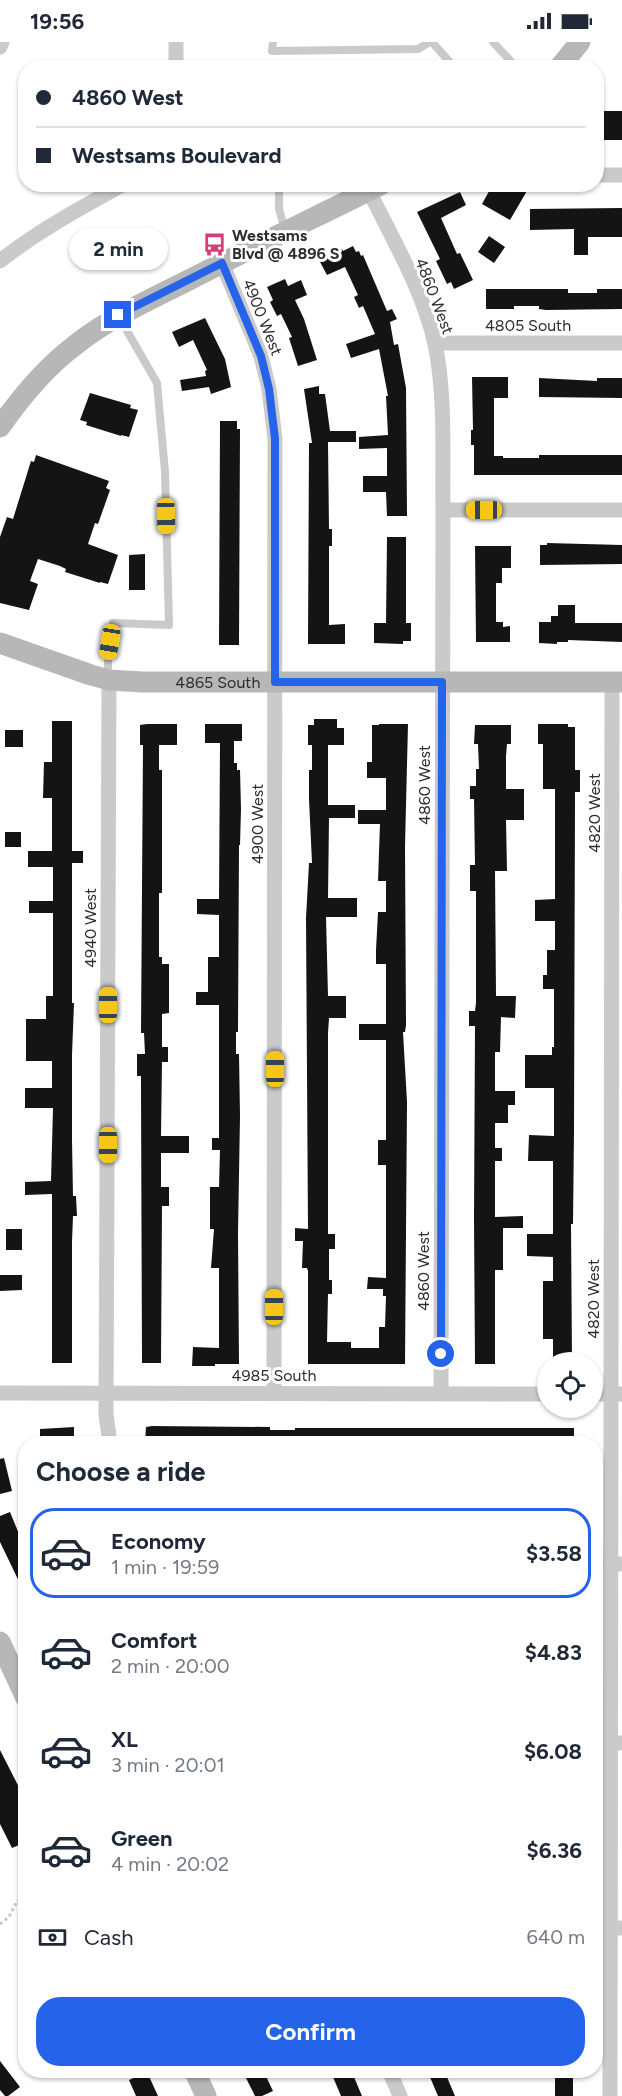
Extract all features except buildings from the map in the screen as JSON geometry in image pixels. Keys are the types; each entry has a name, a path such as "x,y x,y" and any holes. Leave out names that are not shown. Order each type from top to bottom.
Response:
{"street":[{"path":"0,47 2,42"},
{"path":"176,42 176,60"},
{"path":"566,60 580,42"},
{"path":"604,175 622,175"},
{"path":"0,261 60,218 109,192"},
{"path":"0,427 46,371 72,347 118,315 368,192"},
{"name":"4860 West","path":"378,192 422,302 435,343 441,380 443,510 441,1393"},
{"name":"4900 West","path":"222,263 261,356 273,413 275,439 274,1394"},
{"name":"4805 South","path":"435,343 622,343"},
{"path":"443,510 622,510"},
{"name":"4865 South","path":"0,643 72,670 109,680 143,682 617,682"},
{"name":"4940 West","path":"109,680 106,1415 110,1436"},
{"name":"4820 West","path":"610,2096 609,1564 616,1394 617,682"},
{"name":"4985 South","path":"0,1393 537,1394"},
{"path":"0,1642 18,1681"},
{"path":"198,2078 206,2096"},
{"path":"392,2078 400,2096"}],"lane":[{"path":"273,42 272,51 418,49 431,42 448,60"},
{"path":"494,42 510,60"},
{"path":"279,192 279,209 285,232"},
{"path":"109,680 108,660 113,623 169,625 165,472 156,383 118,315"}],"path":[{"path":"0,1924 9,1917 18,1899"}],"place":[{"name":"Westsams Blvd @ 4896 S","path":"214,244"}],"route":[{"path":"118,315 222,263 261,356 273,413 275,439 275,682 442,682 441,1354"}]}
